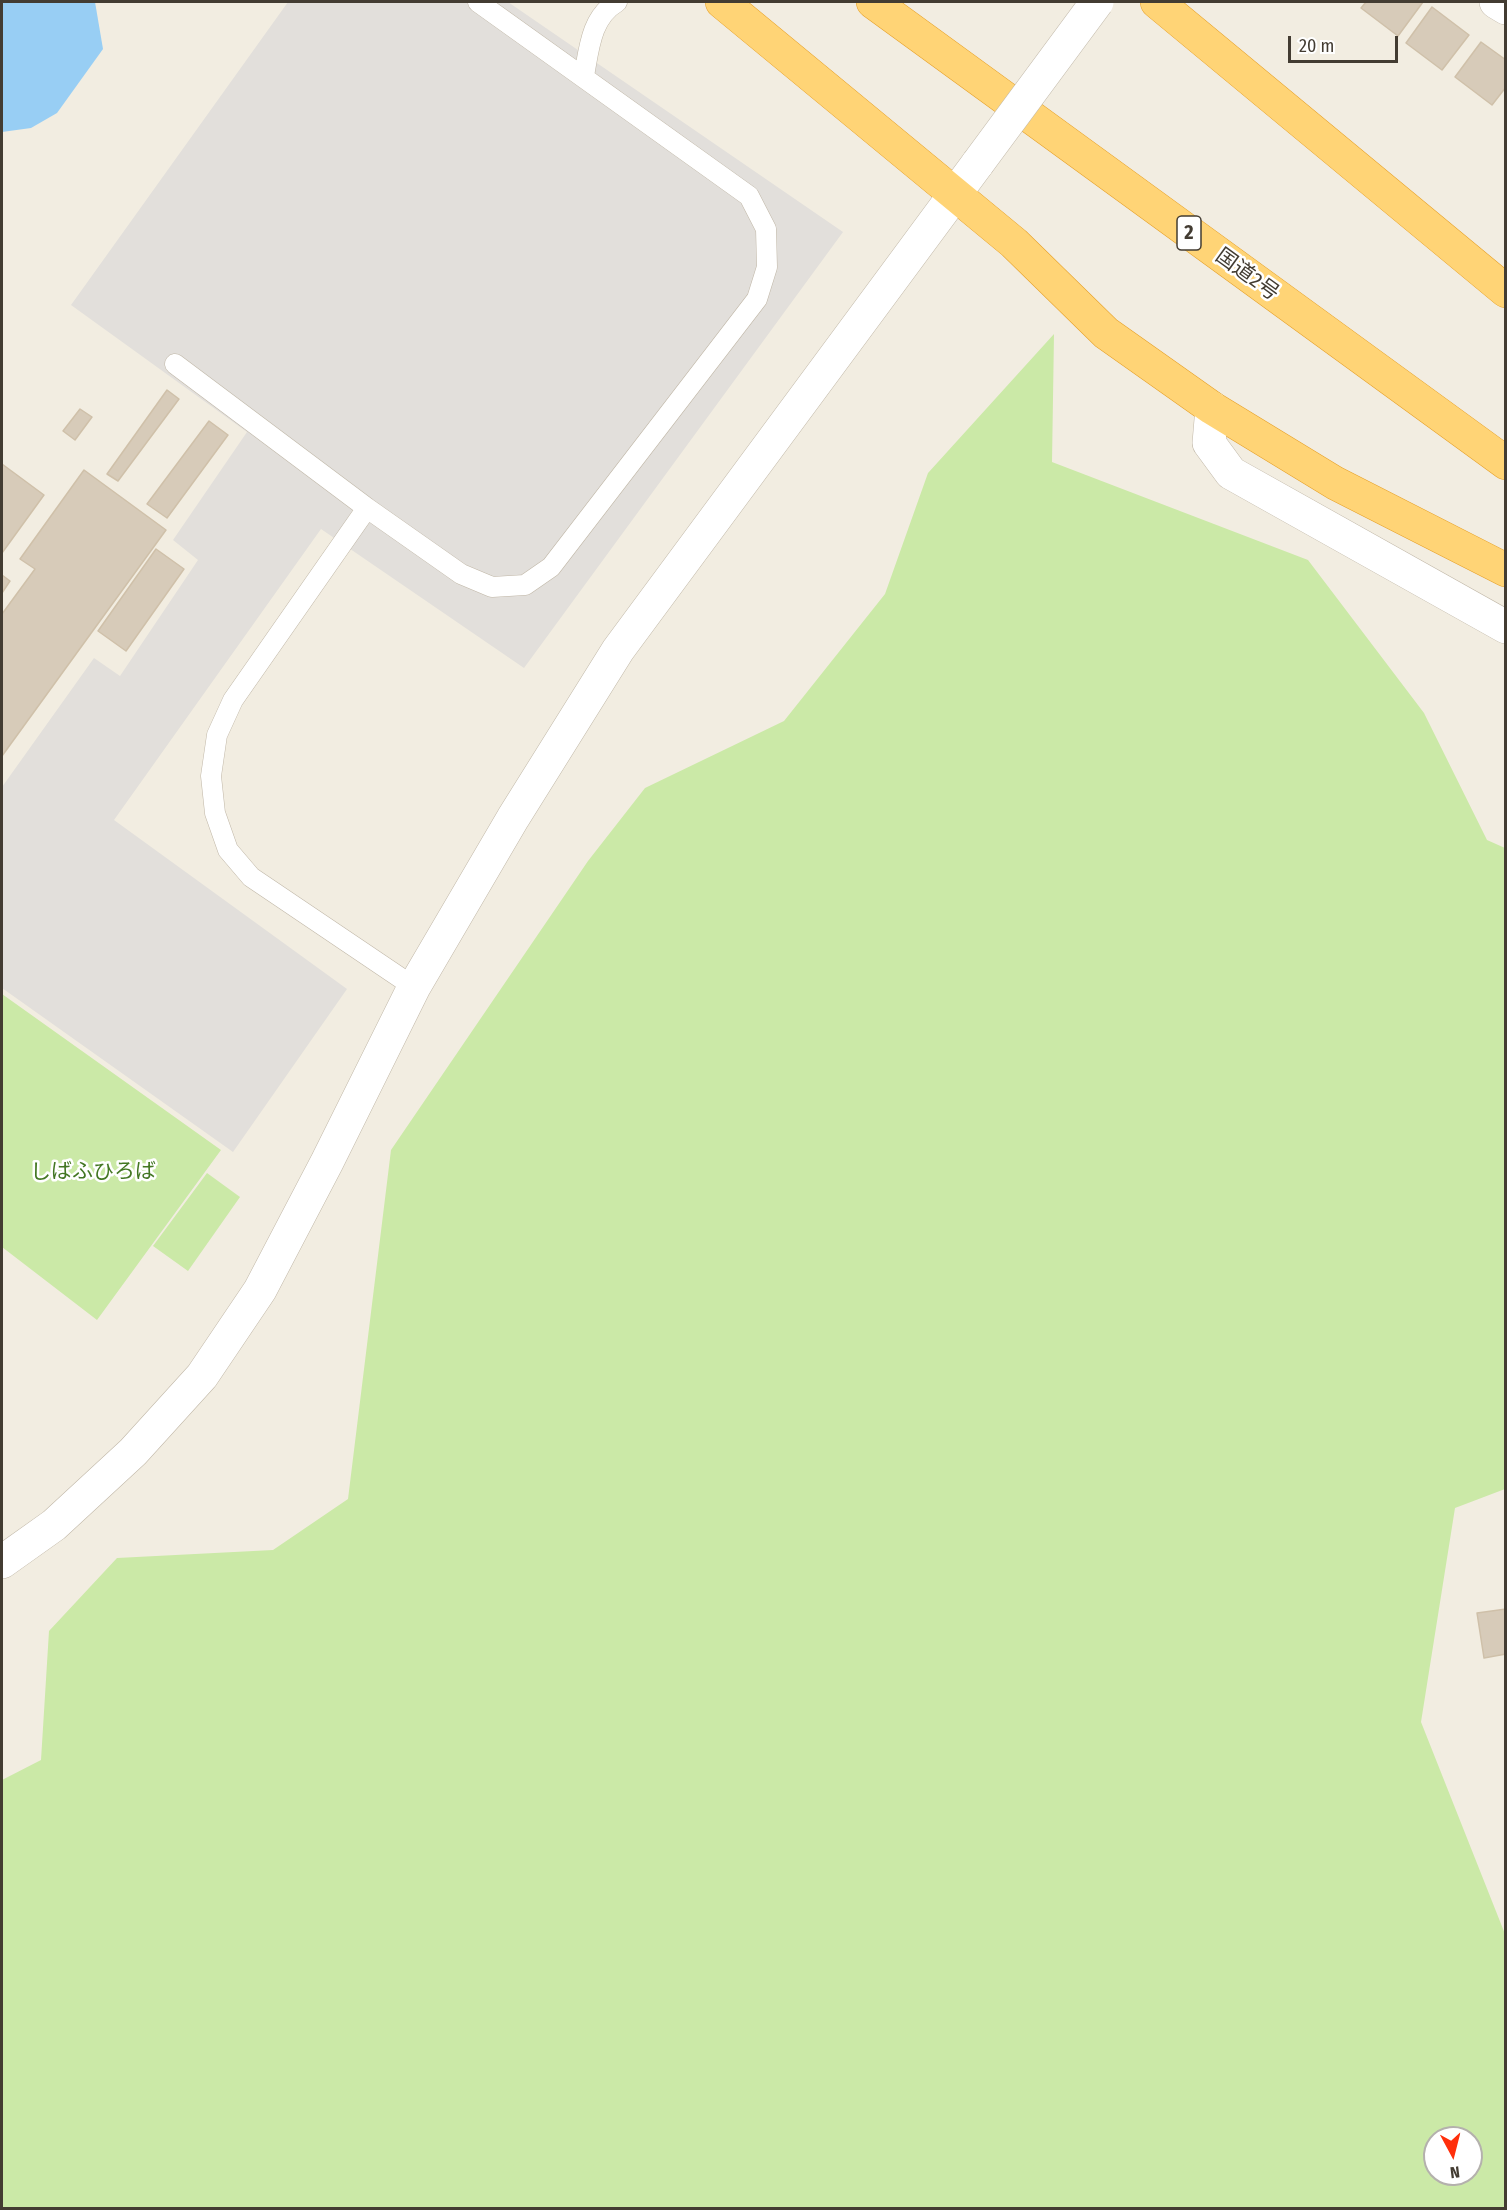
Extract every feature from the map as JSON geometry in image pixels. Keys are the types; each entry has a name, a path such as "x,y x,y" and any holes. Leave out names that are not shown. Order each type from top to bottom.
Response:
{"highway":[{"path":"722,2 1014,243 1106,333 1212,408 1335,483 1506,570"},
{"name":"国道2号","path":"873,2 1506,463"},
{"path":"1157,2 1506,291"}],"street":[{"path":"2,1562 54,1525 133,1452 202,1376 260,1290 414,987 513,818 618,650 1097,2"},
{"path":"1496,2 1506,8"},
{"path":"1212,408 1209,443 1231,473 1506,627"}],"lane":[{"path":"175,364 367,508 461,574 492,587 525,585 551,567 757,299 767,267 766,229 749,196 478,2"},
{"path":"584,76 592,34 605,8 617,2"},
{"path":"367,508 233,700 217,735 211,776 215,813 228,850 251,877 414,987"}],"green space":[{"path":"1054,334 1052,462 1308,560 1424,713 1487,840 1505,848 1505,1489 1455,1508 1421,1722 1505,1934 1505,2208 2,2208 2,1780 41,1760 49,1631 117,1558 273,1550 348,1499 391,1150 588,861 645,788 784,721 885,594 928,473"},
{"name":"しばふひろば","path":"2,994 221,1150 97,1320 2,1247"},
{"path":"207,1173 240,1197 188,1271 153,1246"}],"shaded area":[{"path":"288,2 508,2 843,232 524,668 321,529 114,820 347,989 233,1152 2,988 2,787 94,658 120,676 198,560 173,540 247,432 71,305"}],"water":[{"path":"2,2 95,2 103,49 57,113 31,128 2,132"}],"building":[{"path":"1366,2 1423,2 1398,36 1361,8"},
{"path":"1432,7 1469,35 1442,70 1406,43"},
{"path":"1481,42 1506,60 1506,87 1492,105 1455,77"},
{"path":"167,390 179,399 118,481 107,474"},
{"path":"80,409 92,417 75,440 63,431"},
{"path":"209,421 228,435 167,518 147,504"},
{"path":"2,464 44,495 2,553"},
{"path":"84,470 166,530 2,756 2,614 35,569 20,559"},
{"path":"156,549 184,569 126,651 98,631"},
{"path":"2,575 10,581 2,593"},
{"path":"1506,1609 1506,1654 1484,1658 1477,1613"}]}
